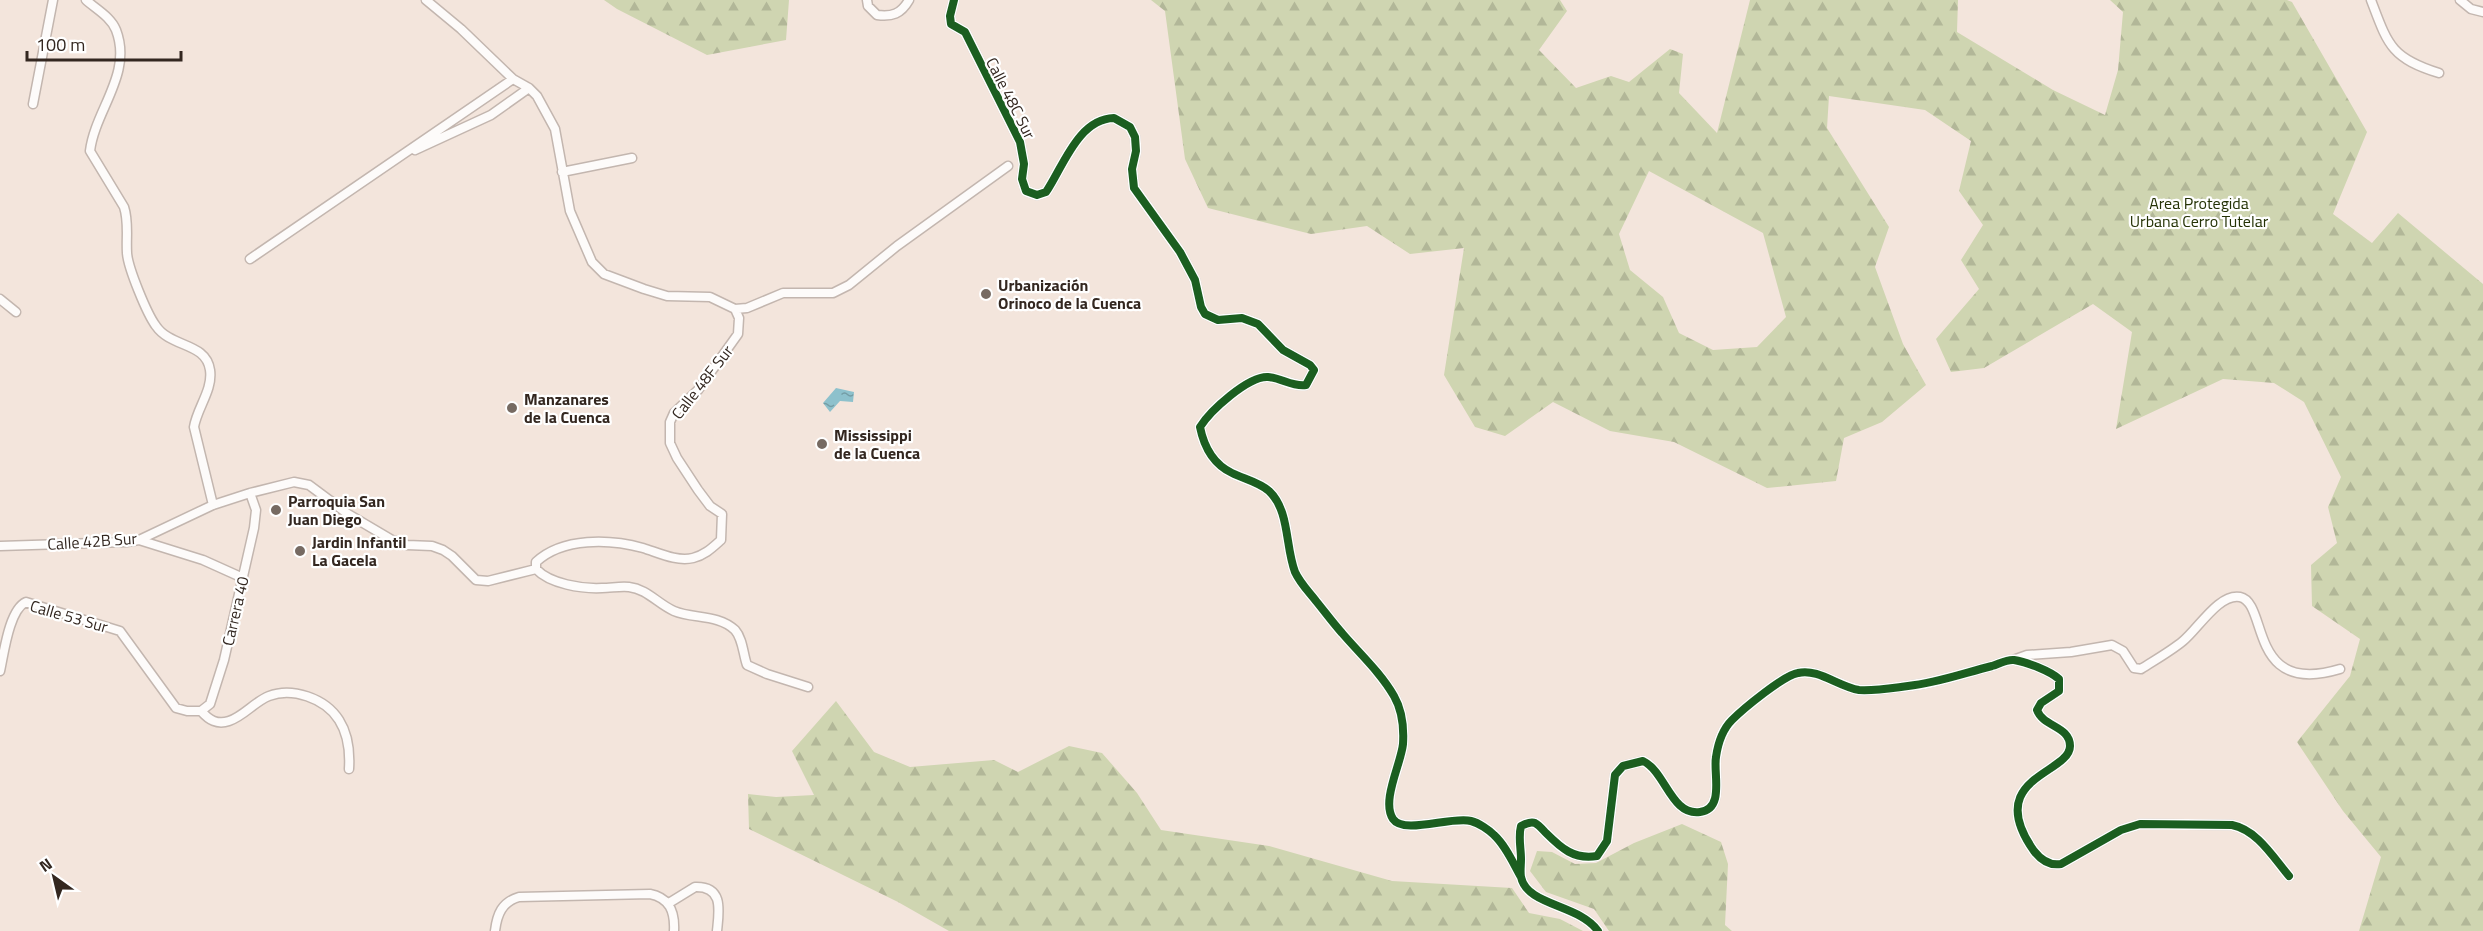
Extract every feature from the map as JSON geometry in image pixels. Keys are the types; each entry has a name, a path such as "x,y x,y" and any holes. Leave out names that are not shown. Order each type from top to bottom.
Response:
{"street":[{"path":"33,104 53,0"},
{"path":"86,0 105,15 116,30 119,56 114,87 94,131 90,151 124,207 127,217 127,256 156,326 172,341 191,347 205,356 210,369 211,383 194,427 213,506"},
{"path":"426,0 513,79 529,88 537,96 555,129 570,211 592,262 604,274 667,296 710,297 735,309 747,308 783,293 833,293 849,285 897,246 1008,166"},
{"path":"867,0 868,6 877,15 890,17 900,12 909,0"},
{"name":"Calle 48C Sur","path":"954,0 950,16 951,24 965,32 1020,142 1024,164 1022,179 1026,191 1037,195 1046,192 1083,133 1093,123 1114,118 1125,123 1130,127 1137,144 1132,169 1134,188 1180,252 1195,280 1201,307 1205,314 1218,320 1242,318 1258,324 1283,350 1314,370 1309,381 1299,386 1276,378 1261,378 1208,414 1200,427 1203,444 1216,461 1231,473 1268,490 1283,515 1295,572 1302,584 1377,671 1395,698 1403,725 1402,746 1389,807 1392,818 1398,825 1407,827 1456,820 1473,822 1495,836 1521,878"},
{"path":"2371,0 2391,47 2416,66 2439,73"},
{"path":"2460,0 2471,9 2483,12"},
{"path":"250,259 513,79"},
{"path":"396,159 491,115 529,88"},
{"path":"562,172 632,158"},
{"path":"0,299 16,312"},
{"name":"Calle 48F Sur","path":"536,569 536,562 545,554 581,543 605,542 640,548 674,558 692,558 708,552 721,540 722,514 710,506 687,476 670,443 670,422 674,413 698,390 738,334 739,318 735,309"},
{"name":"Calle 42B Sur","path":"0,546 140,540 213,506 250,493 294,482 309,485 365,526 392,540 407,545 432,546 443,550 452,555 476,580 488,581 536,569"},
{"name":"Carrera 40","path":"201,711 210,704 224,660 255,528 256,510 250,493"},
{"path":"140,540 182,552 243,578"},
{"path":"536,569 542,576 578,586 632,587 645,592 674,611 725,624 736,631 747,665 808,687"},
{"path":"1598,931 1584,916 1531,894 1521,878 1519,834 1521,826 1528,822 1535,823 1562,848 1575,856 1586,858 1597,856 1606,841 1616,775 1623,766 1632,762 1643,761 1653,766 1678,805 1689,811 1701,812 1711,807 1716,797 1715,759 1721,736 1731,720 1787,676 1800,672 1815,674 1849,687 1881,690 1930,683 2027,655 2071,652 2112,645 2123,651 2134,668 2141,669 2194,632 2225,599 2239,597 2247,601 2266,649 2283,668 2304,674 2322,675 2340,669"},
{"name":"Calle 53 Sur","path":"0,671 14,614 19,605 26,602 120,631 176,708 201,711"},
{"path":"2012,660 2052,672 2061,684 2059,691 2041,703 2037,710 2043,721 2063,731 2068,738 2070,747 2068,753 2030,782 2020,795 2018,808 2024,832 2034,851 2045,862 2054,865 2061,864 2121,830 2140,824 2232,825 2244,827 2252,833 2289,876"},
{"path":"201,711 214,722 221,723 231,721 270,695 288,691 307,696 322,704 338,719 350,753 348,769"},
{"path":"669,903 695,887 708,890 715,895 720,905 717,931"},
{"path":"495,931 496,919 502,907 519,897 650,894 669,903 673,910 674,931"}],"green space":[{"path":"604,0 789,0 786,40 707,55 617,9"},
{"name":"Area Protegida Urbana Cerro Tutelar","path":"1151,0 1560,0 1567,11 1539,50 1576,88 1611,76 1629,82 1670,49 1683,54 1679,93 1717,133 1750,0 1958,0 1957,32 2053,90 2105,115 2118,70 2123,12 2110,0 2287,0 2292,2 2367,132 2333,214 2372,243 2398,213 2483,284 2483,931 2359,931 2381,857 2343,811 2297,742 2350,676 2360,639 2312,606 2311,565 2337,543 2328,507 2341,477 2304,402 2274,383 2223,379 2116,429 2132,332 2093,304 1984,368 1951,372 1936,339 1979,289 1961,260 1983,225 1959,191 1971,141 1925,110 1829,96 1827,128 1889,227 1875,267 1903,344 1926,385 1882,422 1844,438 1836,481 1767,488 1674,442 1610,431 1553,402 1505,436 1475,427 1444,375 1464,248 1410,254 1367,226 1311,234 1208,208 1185,159 1165,11","holes":["1649,171 1763,233 1786,317 1757,347 1713,350 1679,333 1663,297 1630,270 1619,234"]},
{"path":"836,701 874,752 910,767 994,760 1018,772 1069,746 1102,753 1137,793 1161,830 1269,846 1392,881 1512,888 1529,913 1560,919 1583,931 949,931 898,902 749,829 748,794 776,797 814,795 792,751"},
{"path":"1682,824 1721,842 1728,864 1725,925 1732,931 1609,931 1594,909 1546,892 1530,871 1537,851 1552,852 1575,864 1596,863 1634,843"}],"water":[{"path":"836,388 854,392 853,402 840,401 830,412 823,403"}],"cycle path":[{"path":"954,0 950,16 951,24 965,32 1020,142 1024,164 1022,179 1026,191 1037,195 1046,192 1073,146 1091,126 1101,120 1114,118 1130,127 1135,137 1136,151 1132,169 1134,188 1180,252 1195,280 1201,307 1205,314 1218,320 1242,318 1258,324 1283,350 1310,365 1314,370 1306,385 1296,385 1268,377 1260,378 1240,388 1212,412 1200,427 1204,441 1210,454 1220,465 1232,473 1261,485 1276,499 1281,508 1297,576 1335,625 1382,679 1397,701 1402,719 1403,744 1390,793 1390,811 1393,819 1407,825 1462,820 1477,823 1498,839 1521,877"},
{"path":"1598,931 1579,915 1543,900 1525,887 1521,877 1521,826 1535,823 1568,852 1581,856 1597,856 1607,841 1615,775 1623,766 1643,761 1658,774 1675,801 1682,807 1700,812 1708,809 1715,797 1715,764 1723,732 1745,708 1774,686 1792,675 1806,672 1821,675 1851,688 1871,690 1929,683 2009,660 2038,667 2059,679 2059,691 2041,703 2037,710 2040,716 2066,734 2070,746 2066,756 2032,781 2023,793 2018,807 2021,826 2034,851 2042,860 2061,864 2121,830 2140,824 2232,825 2257,838 2289,876"}],"place":[{"name":"Urbanización Orinoco de la Cuenca","path":"986,294"},
{"name":"Manzanares de la Cuenca","path":"512,408"},
{"name":"Mississippi de la Cuenca","path":"822,444"},
{"name":"Parroquia San Juan Diego","path":"276,510"},
{"name":"Jardin Infantil La Gacela","path":"300,551"}]}
